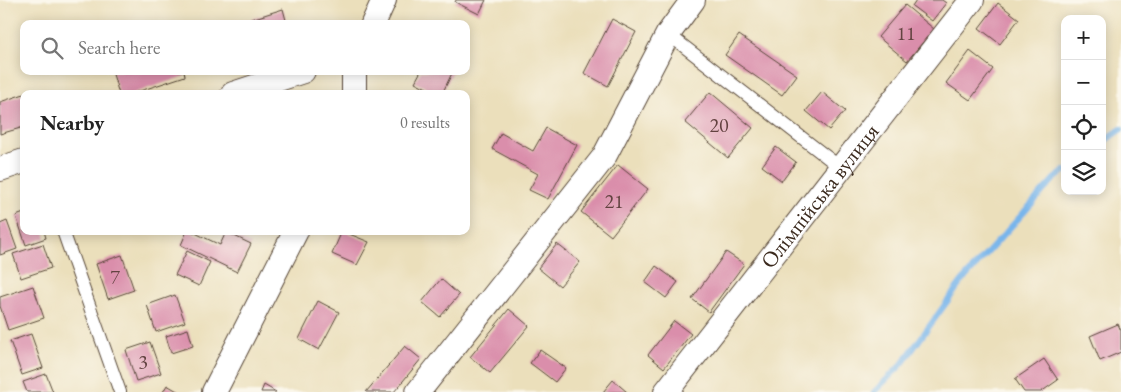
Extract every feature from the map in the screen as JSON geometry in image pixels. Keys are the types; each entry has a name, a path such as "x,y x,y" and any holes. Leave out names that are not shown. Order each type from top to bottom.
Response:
{"street":[{"path":"375,20 384,0"},
{"path":"418,392 604,158 668,34 693,0"},
{"name":"Олімпійська вулиця","path":"666,392 972,0"},
{"path":"245,90 291,75"},
{"path":"354,75 354,90"},
{"path":"0,169 20,162"},
{"path":"214,392 294,235"}],"lane":[{"path":"668,34 841,168"},
{"path":"64,235 120,392"}],"building":[{"path":"456,0 486,0 479,14 455,2"},
{"path":"916,0 942,0 946,3 932,21 912,6"},
{"path":"998,3 1019,19 1000,44 979,28"},
{"path":"905,5 934,29 907,61 878,37"},
{"path":"283,9 286,20 248,20"},
{"path":"612,19 636,32 608,86 584,73"},
{"path":"739,35 797,75 782,95 725,55"},
{"path":"970,51 993,69 970,100 946,83"},
{"path":"113,75 185,75 143,90 118,90"},
{"path":"419,75 451,75 444,90 430,90 415,82"},
{"path":"710,92 753,128 728,158 685,122"},
{"path":"822,92 845,111 829,130 806,111"},
{"path":"20,95 20,128 0,134 0,102"},
{"path":"546,128 577,145 548,199 529,190 538,174 492,149 501,133 533,151"},
{"path":"776,147 796,162 782,181 762,166"},
{"path":"618,165 648,189 611,236 581,212"},
{"path":"20,214 20,228 16,216"},
{"path":"7,221 17,249 0,255 0,224"},
{"path":"23,235 45,235 46,238 26,245"},
{"path":"185,235 199,235 220,245 225,235 232,235 251,244 237,272 181,245"},
{"path":"340,235 352,235 369,242 357,265 332,254"},
{"path":"43,244 51,268 21,278 13,254"},
{"path":"557,244 580,262 560,286 538,268"},
{"path":"187,251 210,262 199,286 175,275"},
{"path":"726,252 744,264 709,312 692,299"},
{"path":"122,255 134,290 108,299 96,264"},
{"path":"656,266 678,282 666,298 645,282"},
{"path":"441,279 459,295 440,317 422,302"},
{"path":"33,286 44,318 8,330 0,306 0,297"},
{"path":"175,295 185,322 156,332 147,305"},
{"path":"318,301 339,312 319,350 299,339"},
{"path":"509,309 529,326 490,373 470,357"},
{"path":"674,321 691,334 664,368 648,355"},
{"path":"1118,324 1121,331 1121,352 1100,361 1090,336"},
{"path":"188,329 193,346 171,353 166,336"},
{"path":"31,334 43,368 22,375 10,341"},
{"path":"150,342 161,373 136,381 126,350"},
{"path":"405,346 421,359 394,392 366,392"},
{"path":"540,350 566,368 555,382 530,363"},
{"path":"1044,359 1058,380 1041,392 1024,392 1015,379"},
{"path":"46,374 53,392 27,392 23,382"},
{"path":"613,380 627,392 603,392"},
{"path":"167,385 179,392 163,392"},
{"path":"264,385 276,392 261,392"}],"waterway":[{"path":"1106,140 1121,129"},
{"path":"874,392 902,364 962,281 1054,179 1061,174"}]}
